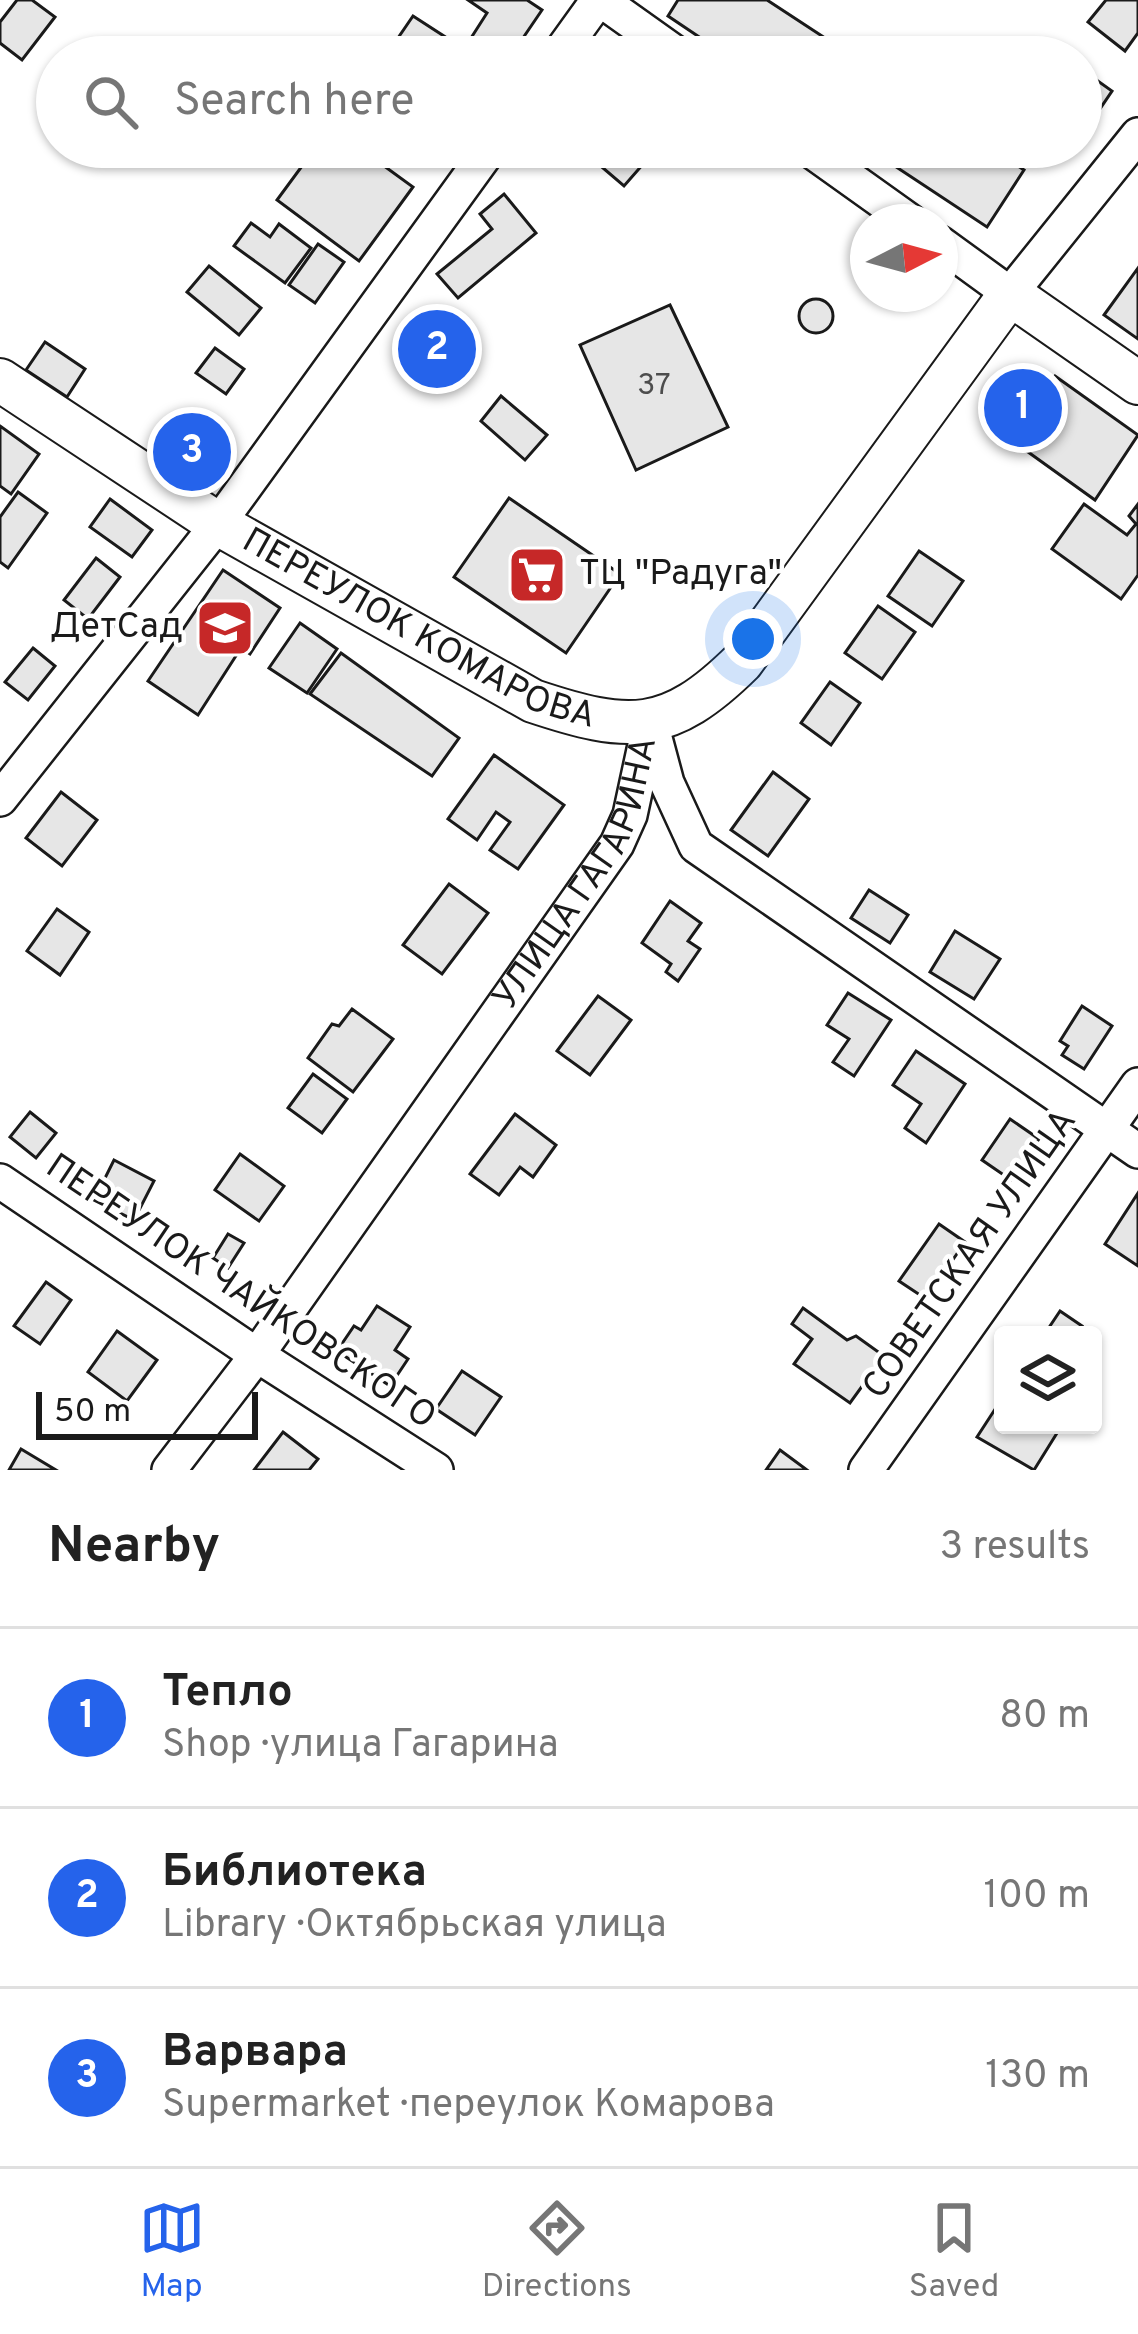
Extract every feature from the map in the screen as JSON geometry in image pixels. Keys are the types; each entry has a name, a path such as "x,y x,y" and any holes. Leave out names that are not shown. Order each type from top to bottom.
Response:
{"main road":[{"path":"1010,294 1138,383"},
{"name":"УЛИЦА ГАГАРИНА","path":"650,722 700,701 742,662 1010,294"},
{"name":"ПЕРЕУЛОК КОМАРОВА","path":"0,380 218,524 533,701 587,718 650,722"}],"street":[{"path":"573,36 600,0 651,36"},
{"name":"УЛИЦА ГАГАРИНА","path":"1010,294 1138,135"},
{"path":"0,799 218,524 476,168"},
{"path":"835,168 886,204"},
{"path":"958,256 1010,294"},
{"name":"УЛИЦА ГАГАРИНА","path":"170,1470 257,1355 617,844 630,815 650,722"},
{"name":"ПЕРЕУЛОК КОМАРОВА","path":"650,722 667,783 696,845 1138,1151"},
{"name":"СОВЕТСКАЯ УЛИЦА","path":"866,1470 1138,1085"},
{"name":"ПЕРЕУЛОК ЧАЙКОВСКОГО","path":"0,1181 436,1470"}],"building":[{"path":"17,0 32,0 55,17 22,60 0,43 0,22"},
{"path":"468,0 527,0 542,10 524,36 472,36 487,13"},
{"path":"678,0 767,0 822,36 698,36 668,16"},
{"path":"1106,0 1138,0 1138,33 1125,51 1088,22"},
{"path":"413,16 444,36 399,36"},
{"path":"1102,84 1112,91 1102,106"},
{"path":"301,168 387,168 413,187 359,261 277,200"},
{"path":"603,168 640,168 624,186"},
{"path":"898,168 1021,168 987,227"},
{"path":"504,194 536,233 458,298 437,274 492,229 480,214"},
{"path":"251,223 270,237 279,224 311,248 285,283 234,246"},
{"path":"318,244 344,262 315,303 289,285"},
{"path":"209,266 261,308 239,335 187,292"},
{"path":"1138,268 1138,339 1104,315"},
{"path":"816,299 828,304 833,316 828,328 816,333 804,328 799,316 804,304"},
{"path":"670,305 728,427 636,470 580,345"},
{"path":"435,325 461,344 438,374 413,354"},
{"path":"45,342 85,369 67,397 26,370"},
{"path":"215,348 244,369 226,394 196,373"},
{"path":"1055,376 1138,435 1095,500 1010,439 1026,417 1039,426 1054,404 1042,395"},
{"path":"501,396 547,435 525,460 481,421"},
{"path":"184,419 226,450 200,486 157,455"},
{"path":"0,426 39,454 11,494 0,486"},
{"path":"18,492 47,513 8,568 0,562 0,517"},
{"name":"ТЦ \"Радуга\"","path":"509,498 620,574 566,653 454,577"},
{"path":"110,499 152,530 132,557 90,527"},
{"path":"1084,504 1127,535 1136,524 1129,516 1138,504 1138,575 1121,599 1052,549"},
{"path":"919,551 963,581 932,626 888,596"},
{"path":"96,558 120,577 88,619 64,600"},
{"name":"ДетСад","path":"223,570 280,608 250,654 241,648 198,715 148,681"},
{"path":"878,606 915,632 882,679 845,653"},
{"path":"300,623 337,649 307,693 269,668"},
{"path":"33,648 55,666 28,700 5,682"},
{"path":"341,653 459,738 432,776 310,694"},
{"path":"830,682 860,703 831,745 801,723"},
{"path":"494,755 564,805 518,869 490,850 510,822 496,812 477,840 448,819"},
{"path":"773,772 809,799 768,856 731,830"},
{"path":"61,792 97,820 62,866 26,838"},
{"path":"449,884 488,913 442,974 403,945"},
{"path":"869,890 908,915 890,943 851,918"},
{"path":"670,901 701,923 688,941 700,949 678,981 666,972 671,964 642,943"},
{"path":"57,909 89,932 60,975 27,951"},
{"path":"955,931 1000,959 974,999 930,972"},
{"path":"848,993 891,1020 854,1076 833,1062 849,1039 827,1025"},
{"path":"598,996 631,1020 590,1075 557,1051"},
{"path":"1082,1006 1112,1026 1084,1069 1062,1055 1068,1046 1060,1041"},
{"path":"352,1009 393,1039 353,1092 308,1058 332,1024 339,1026"},
{"path":"916,1051 965,1084 926,1143 905,1128 921,1104 893,1085"},
{"path":"313,1074 347,1099 322,1133 288,1108"},
{"path":"30,1112 56,1133 36,1158 10,1137"},
{"path":"515,1114 556,1145 533,1177 520,1167 499,1195 470,1174"},
{"path":"1010,1119 1039,1139 1011,1180 982,1160"},
{"path":"240,1154 284,1186 259,1221 215,1190"},
{"path":"114,1160 154,1181 134,1220 94,1200"},
{"path":"1138,1193 1138,1266 1105,1244"},
{"path":"939,1224 965,1242 926,1299 899,1281"},
{"path":"228,1234 244,1243 228,1268 213,1258"},
{"path":"46,1282 71,1300 40,1344 14,1326"},
{"path":"377,1306 410,1327 395,1350 408,1359 390,1386 337,1351 354,1326 361,1330"},
{"path":"803,1308 847,1340 856,1336 884,1356 850,1403 794,1364 812,1339 792,1324"},
{"path":"1060,1311 1082,1326 1050,1326"},
{"path":"117,1331 157,1360 127,1401 88,1372"},
{"path":"462,1371 501,1397 475,1435 436,1409"},
{"path":"994,1411 994,1434 1056,1434 1034,1470 977,1437"},
{"path":"283,1432 318,1459 309,1470 254,1470"},
{"path":"21,1449 56,1470 9,1470"},
{"path":"780,1450 807,1470 766,1470"}],"place":[{"name":"Библиотека","path":"437,349"},
{"name":"Тепло","path":"1023,408"},
{"name":"Варвара","path":"192,452"},
{"name":"ТЦ \"Радуга\"","path":"537,575"},
{"name":"ДетСад","path":"225,628"}]}
